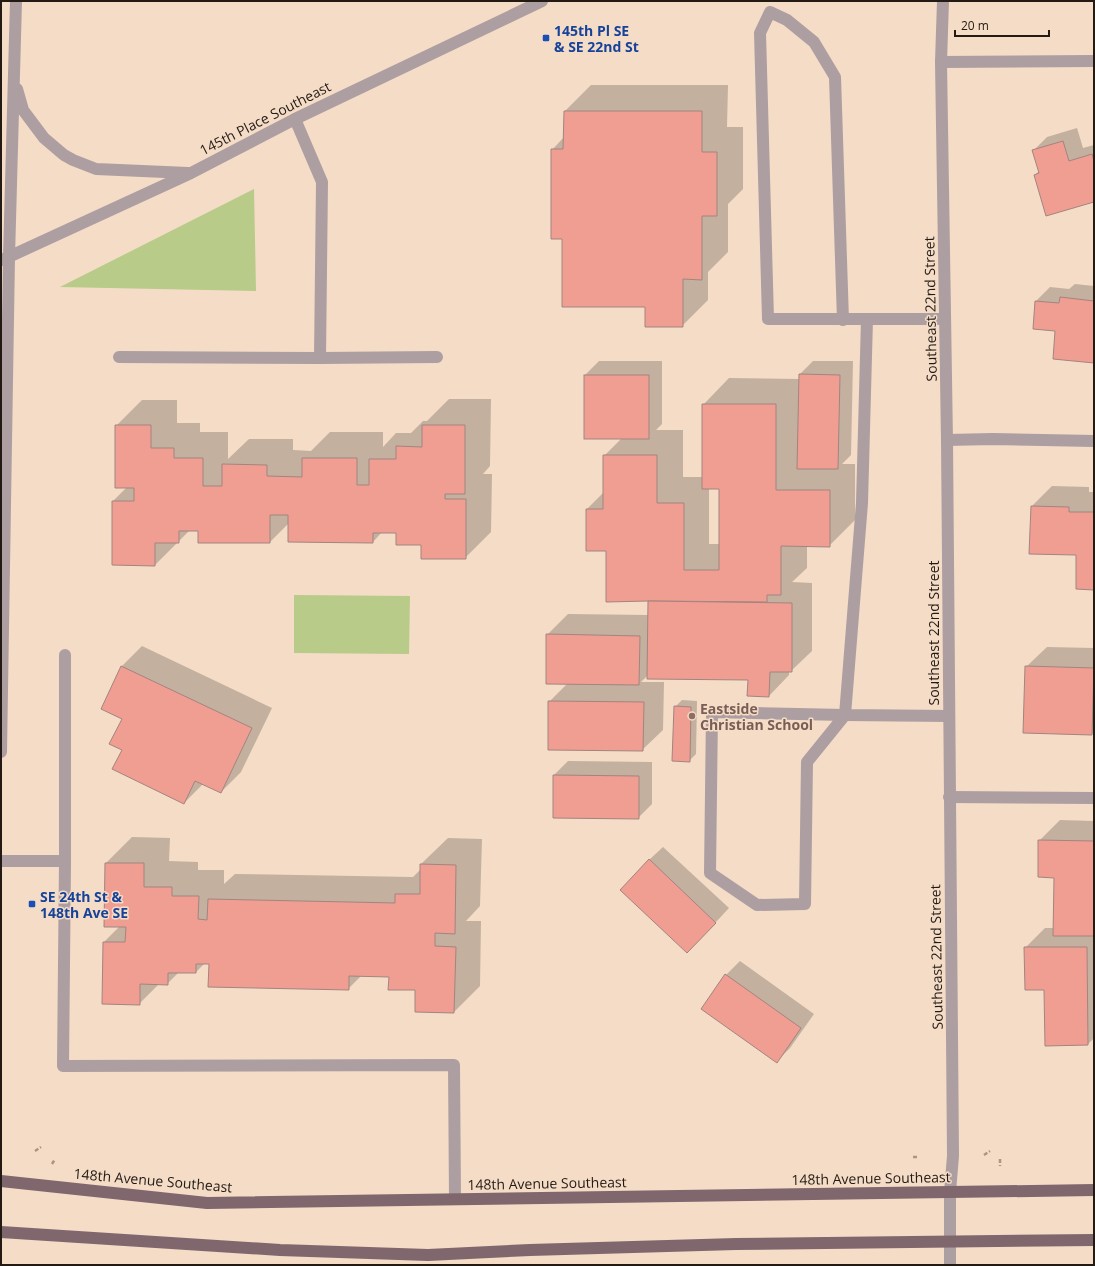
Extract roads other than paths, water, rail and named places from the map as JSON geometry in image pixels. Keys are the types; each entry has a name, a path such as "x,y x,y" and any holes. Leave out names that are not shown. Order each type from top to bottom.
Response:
{"main road":[{"name":"148th Avenue Southeast","path":"1,1181 207,1203 1094,1190"},
{"path":"1,1232 280,1250 428,1255 736,1244 1094,1240"}],"street":[{"path":"1,752 5,259 14,77 16,1"},
{"name":"145th Place Southeast","path":"5,259 191,173 295,119 542,1"},
{"name":"Southeast 22nd Street","path":"943,1 941,62 947,440 953,1156 950,1192 950,1265"},
{"path":"843,320 835,77 814,42 768,6 760,33 768,319 843,320 944,319"},
{"path":"941,62 1094,61"},
{"path":"14,77 23,110 44,138 64,155 96,168 191,173"},
{"path":"295,119 322,182 320,358"},
{"path":"867,319 862,503 845,715 807,762 805,904 757,905 710,872 712,712 845,715 949,716"},
{"path":"119,357 437,357"},
{"path":"947,440 993,439 1094,441"},
{"path":"65,655 63,1066 454,1065 455,1199"},
{"path":"949,797 1094,798"},
{"path":"1,861 65,861"}],"place":[{"name":"145th Pl SE & SE 22nd St","path":"546,38"},
{"name":"Eastside Christian School","path":"692,716"},
{"name":"SE 24th St & 148th Ave SE","path":"32,904"}]}
